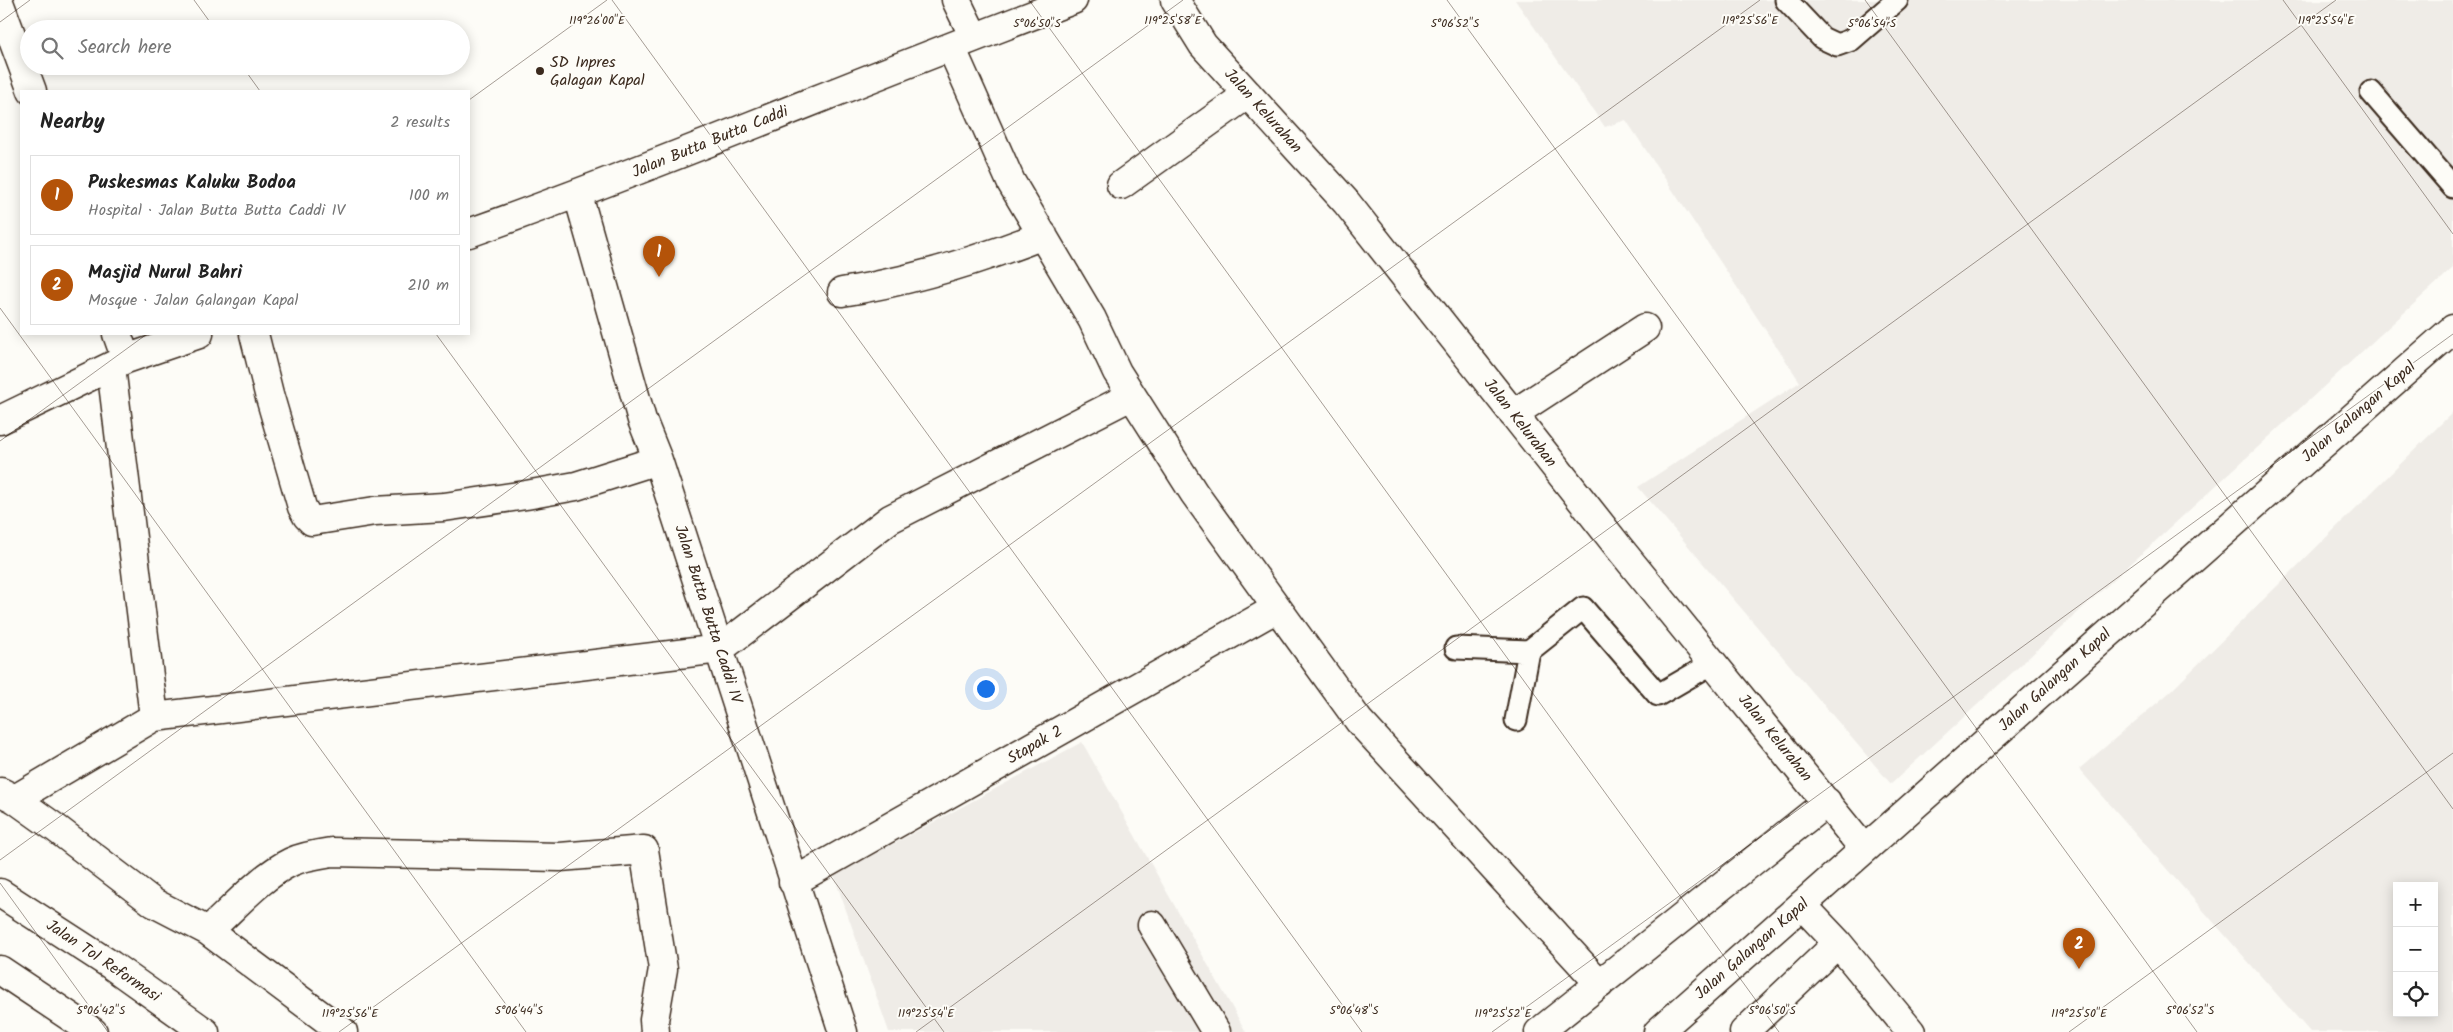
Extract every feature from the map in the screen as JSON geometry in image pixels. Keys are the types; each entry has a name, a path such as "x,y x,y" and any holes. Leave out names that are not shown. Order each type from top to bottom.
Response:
{"main road":[{"path":"956,0 962,42 1011,182 1092,319 1117,372 1131,396 1194,493 1359,721 1600,984"},
{"name":"Jalan Butta Butta Caddi","path":"470,233 578,195 962,42 1073,0"},
{"name":"Jalan Kelurahan","path":"1174,0 1204,45 1346,202 1513,414 1864,849"},
{"path":"0,5 8,47 20,69"},
{"path":"23,75 31,90"},
{"path":"1121,185 1248,94"},
{"name":"Jalan Butta Butta Caddi IV","path":"578,195 642,420 658,460 843,1032"},
{"path":"842,292 891,284 929,274 985,257 1043,235"},
{"path":"1513,414 1645,328"},
{"name":"Jalan Galangan Kapal","path":"1658,1032 2453,329"},
{"path":"117,335 154,717"},
{"path":"0,420 119,363 196,335"},
{"path":"254,335 269,394 302,507 312,521 375,511 444,507 526,495 576,486 658,460"},
{"path":"343,1032 208,931 154,902 8,795 154,717 720,649 890,519 1131,396"},
{"name":"Stapak 2","path":"793,882 1277,608"},
{"path":"1539,1032 1827,802"},
{"path":"208,931 273,873 292,862 312,855 332,852 560,857 644,850 663,969 654,1020 654,1032"},
{"name":"Jalan Tol Reformasi","path":"0,893 111,965 205,1032"},
{"path":"1802,905 1838,944 1911,1032"},
{"path":"1152,925 1216,1032"},
{"path":"1744,1032 1838,944"},
{"path":"0,970 93,1032"}],"lane":[{"path":"1786,0 1822,38 1836,45 1851,40 1897,0"},
{"path":"2371,92 2453,187"},
{"path":"1516,720 1529,651 1583,608 1658,695 1713,663"},
{"path":"1456,648 1529,651"}],"shaded area":[{"path":"1515,0 2453,0 2453,268 1891,784 1638,487 1800,382 1626,120 1605,127"},
{"path":"2453,412 2453,1032 2310,1032 2079,769 2170,692"},
{"path":"1082,742 1246,1032 889,1032 834,876"}],"place":[{"name":"SD Inpres Galagan Kapal","path":"540,71"},
{"name":"Puskesmas Kaluku Bodoa","path":"659,277"},
{"name":"Masjid Nurul Bahri","path":"2079,969"}]}
